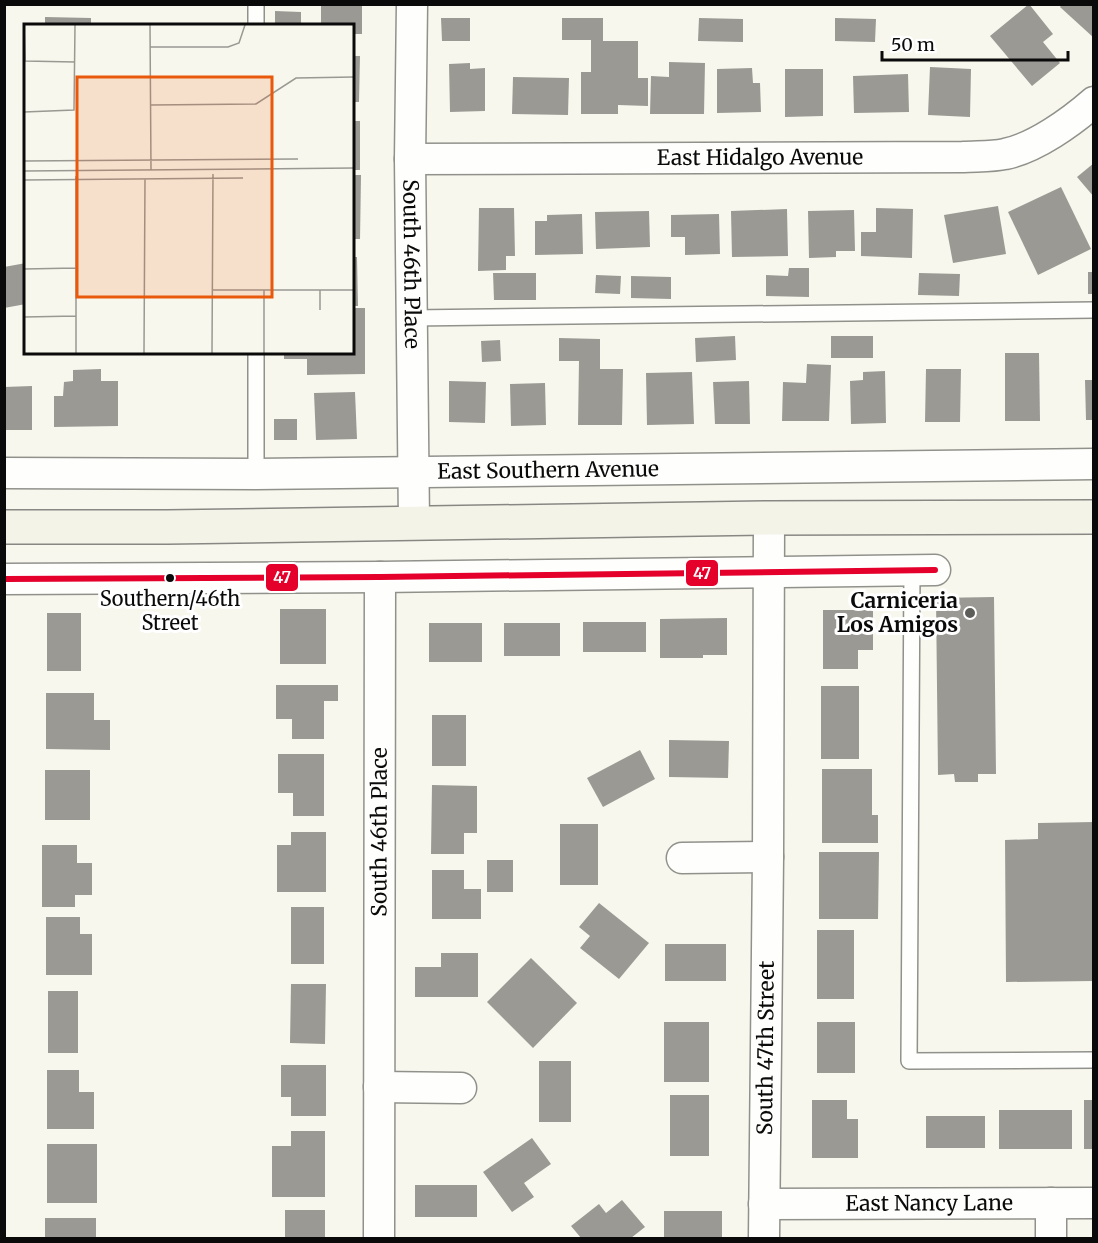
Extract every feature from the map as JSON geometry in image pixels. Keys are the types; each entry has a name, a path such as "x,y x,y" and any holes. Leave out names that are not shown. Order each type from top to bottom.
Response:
{"main road":[{"path":"4,527 1094,517"}],"street":[{"name":"South 46th Place","path":"412,4 410,159 414,524"},
{"name":"East Hidalgo Avenue","path":"410,159 963,157 1006,154 1035,142 1075,119 1094,102"},
{"name":"East Southern Avenue","path":"4,473 413,473 1094,464"},
{"name":"South 47th Street","path":"764,1239 769,519"},
{"path":"4,579 380,578 924,570"},
{"name":"South 46th Place","path":"379,1239 380,578"},
{"path":"682,858 768,857"},
{"path":"379,1087 461,1088"},
{"path":"1051,1203 1051,1239"},
{"name":"East Nancy Lane","path":"764,1204 1094,1203"}],"lane":[{"path":"255,4 255,24"},
{"path":"411,318 1094,310"},
{"path":"255,354 255,474"},
{"path":"924,570 909,1061 1094,1060"}],"building":[{"path":"1029,4 1053,34 1043,42 1060,63 1032,86 990,36"},
{"path":"1062,4 1094,4 1094,38 1060,7"},
{"path":"321,5 362,5 362,34 354,34 354,24 321,24"},
{"path":"275,11 301,12 301,24 275,24"},
{"path":"45,17 91,18 91,24 45,24"},
{"path":"441,18 470,18 470,41 442,41"},
{"path":"562,18 603,18 603,41 638,41 638,78 648,78 648,106 618,105 618,114 581,114 581,72 591,72 591,40 562,40"},
{"path":"699,18 743,19 743,42 698,41"},
{"path":"835,18 876,19 875,42 835,41"},
{"path":"354,56 360,56 359,102 354,102"},
{"path":"669,62 705,63 704,114 650,114 651,76 669,77"},
{"path":"470,63 470,69 485,68 485,111 450,112 449,64"},
{"path":"930,67 971,69 970,117 928,115"},
{"path":"752,68 753,83 760,83 761,112 717,113 717,69"},
{"path":"785,69 823,69 823,116 785,117"},
{"path":"908,74 909,112 854,113 853,76"},
{"path":"513,77 569,78 568,115 512,114"},
{"path":"354,121 360,121 360,170 354,170"},
{"path":"1094,163 1094,197 1077,177"},
{"path":"354,175 361,175 360,239 354,239"},
{"path":"1061,187 1091,249 1038,275 1008,212"},
{"path":"998,206 1006,254 953,263 944,215"},
{"path":"479,208 514,208 515,256 506,256 506,270 478,271"},
{"path":"876,208 913,209 912,258 861,256 861,232 876,232"},
{"path":"787,209 788,256 732,257 731,211"},
{"path":"854,210 855,251 836,251 836,257 809,258 808,211"},
{"path":"649,211 650,247 596,249 595,212"},
{"path":"582,214 583,254 535,255 535,221 547,221 547,215"},
{"path":"719,214 720,254 685,255 685,237 671,237 671,215"},
{"path":"354,257 357,257 358,306 354,306"},
{"path":"24,263 24,304 4,308 4,267"},
{"path":"789,268 809,268 809,297 766,296 766,275 788,276"},
{"path":"1088,272 1094,272 1094,294 1088,294"},
{"path":"493,273 536,273 536,300 494,300"},
{"path":"919,273 960,274 959,296 918,295"},
{"path":"596,275 621,276 620,294 595,293"},
{"path":"631,276 671,277 671,299 631,298"},
{"path":"354,308 365,308 365,374 307,375 307,359 284,359 284,354 354,354"},
{"path":"735,336 736,360 696,362 695,338"},
{"path":"831,336 873,336 873,358 831,358"},
{"path":"559,338 600,339 600,369 623,369 622,425 578,425 579,361 559,361"},
{"path":"500,340 501,361 482,362 481,341"},
{"path":"1005,353 1039,353 1040,421 1005,421"},
{"path":"807,364 831,365 829,421 782,421 783,382 806,383"},
{"path":"101,369 101,381 118,381 118,426 54,427 54,396 63,396 64,382 73,381 73,370"},
{"path":"926,369 961,369 960,422 925,422"},
{"path":"885,371 886,423 851,424 850,381 863,380 863,372"},
{"path":"692,372 694,424 647,425 646,373"},
{"path":"1085,380 1094,380 1094,420 1086,420"},
{"path":"449,381 486,382 485,423 449,422"},
{"path":"749,381 750,424 715,424 713,382"},
{"path":"545,383 546,425 511,426 510,384"},
{"path":"32,386 32,430 4,430 4,387"},
{"path":"355,392 357,439 316,440 314,393"},
{"path":"274,419 297,419 297,440 274,440"},
{"path":"994,597 996,774 978,774 978,782 955,782 954,774 938,775 936,598"},
{"path":"280,609 326,609 326,664 280,664"},
{"path":"823,610 873,610 873,650 858,650 858,669 823,669"},
{"path":"47,613 81,613 81,671 47,671"},
{"path":"727,618 727,655 703,655 703,658 660,658 660,619"},
{"path":"583,622 646,622 646,652 583,652"},
{"path":"429,623 482,623 482,662 429,662"},
{"path":"504,623 560,623 560,656 504,656"},
{"path":"276,685 338,685 338,701 324,701 324,739 292,739 292,719 276,719"},
{"path":"821,686 859,686 859,759 821,759"},
{"path":"46,693 94,693 94,720 110,720 110,750 46,749"},
{"path":"432,715 466,715 466,766 432,766"},
{"path":"669,740 729,741 728,778 669,777"},
{"path":"640,750 655,779 603,807 587,778"},
{"path":"278,754 324,754 324,816 293,816 293,793 278,793"},
{"path":"822,769 872,769 872,815 878,815 878,843 822,843"},
{"path":"45,770 90,770 90,820 45,820"},
{"path":"432,785 477,786 477,833 464,833 464,854 431,854"},
{"path":"1094,822 1094,981 1006,982 1005,840 1038,839 1038,823"},
{"path":"560,824 598,824 598,885 560,885"},
{"path":"291,832 326,832 326,892 277,892 277,845 291,845"},
{"path":"42,845 77,845 77,863 92,863 92,895 75,895 75,907 42,907"},
{"path":"819,852 879,852 878,919 819,919"},
{"path":"487,860 513,860 513,892 487,892"},
{"path":"432,870 464,870 464,889 481,889 481,919 432,919"},
{"path":"599,903 649,943 619,979 580,948 590,936 579,927"},
{"path":"291,907 324,907 324,964 291,964"},
{"path":"46,917 80,917 80,934 92,934 92,975 46,975"},
{"path":"817,930 854,930 854,999 817,999"},
{"path":"665,944 726,944 726,981 665,981"},
{"path":"441,953 478,953 478,997 415,997 415,967 441,967"},
{"path":"531,958 577,1003 533,1048 487,1002"},
{"path":"291,984 326,984 325,1044 290,1043"},
{"path":"48,991 78,991 78,1053 48,1053"},
{"path":"664,1022 709,1022 709,1082 664,1082"},
{"path":"817,1022 855,1022 855,1073 817,1073"},
{"path":"539,1061 571,1061 571,1122 539,1122"},
{"path":"281,1065 326,1065 326,1116 291,1116 291,1097 281,1097"},
{"path":"47,1070 79,1070 79,1092 94,1092 94,1129 47,1129"},
{"path":"670,1095 709,1095 709,1156 670,1156"},
{"path":"812,1100 847,1100 847,1119 858,1119 858,1158 812,1158"},
{"path":"1084,1100 1094,1100 1094,1149 1084,1149"},
{"path":"999,1110 1072,1110 1072,1149 999,1149"},
{"path":"926,1116 985,1116 985,1148 926,1148"},
{"path":"291,1131 325,1131 325,1197 272,1197 272,1146 291,1146"},
{"path":"532,1138 551,1164 524,1183 534,1197 512,1212 483,1172"},
{"path":"47,1144 97,1144 97,1203 47,1203"},
{"path":"415,1185 477,1185 477,1217 415,1217"},
{"path":"622,1200 645,1227 631,1238 581,1238 571,1226 599,1204 606,1213"},
{"path":"285,1210 325,1210 325,1238 285,1238"},
{"path":"664,1211 722,1211 722,1238 664,1238"},
{"path":"45,1218 96,1218 96,1238 45,1238"}],"transit line":[{"name":"47","path":"4,579 935,570"}],"place":[{"name":"Southern/46th Street","path":"170,578"},
{"name":"Carniceria Los Amigos","path":"970,613"}]}
